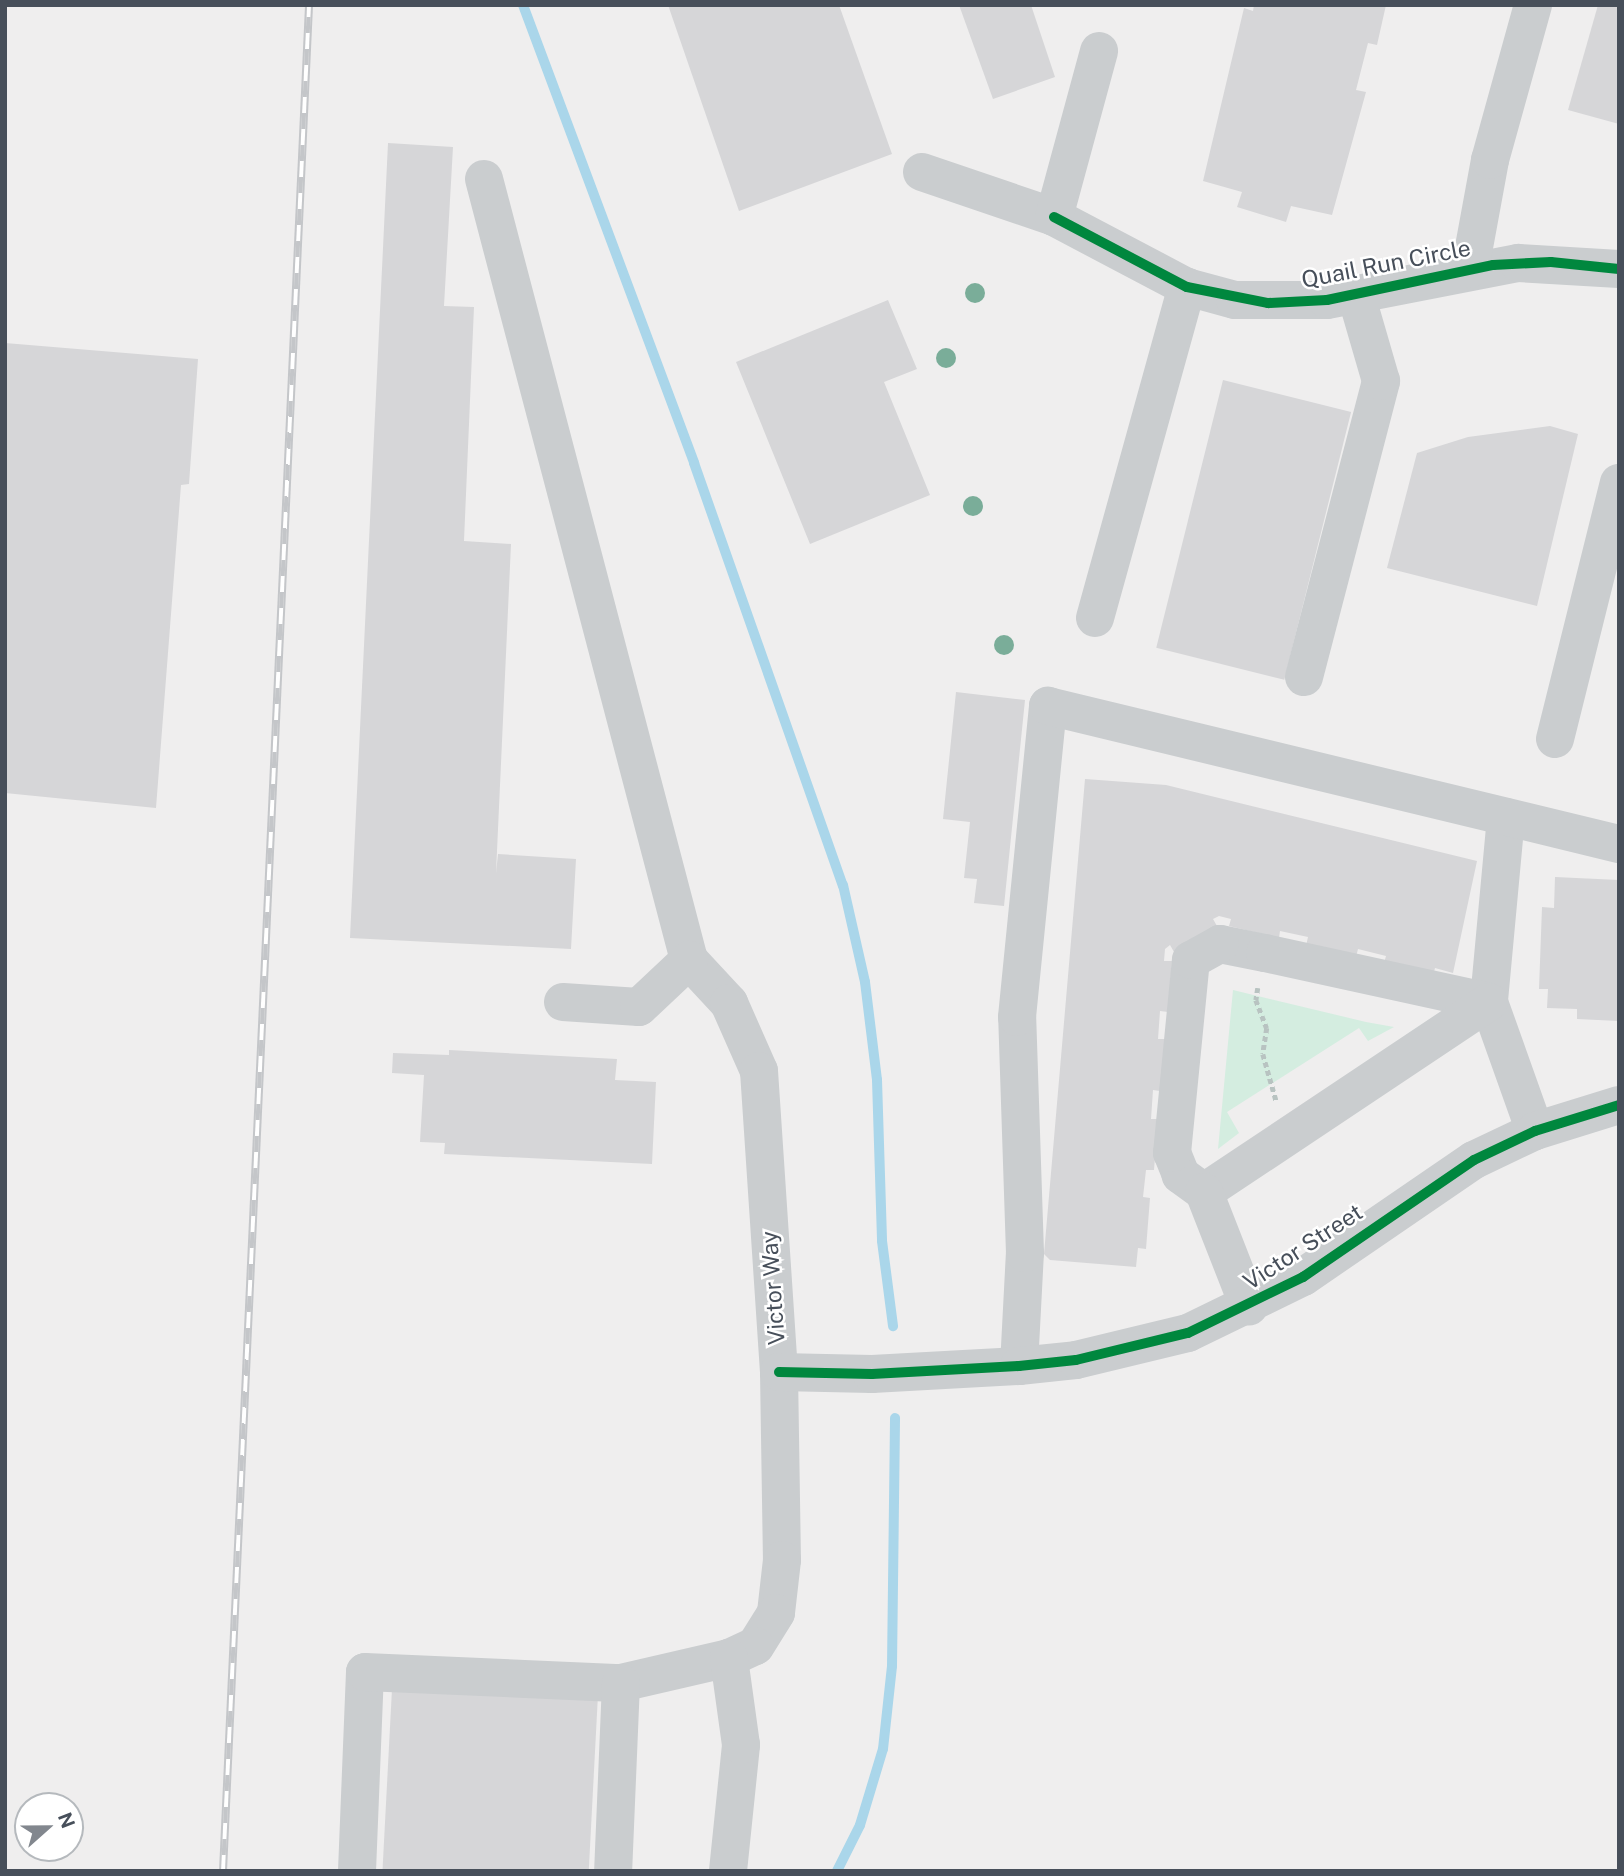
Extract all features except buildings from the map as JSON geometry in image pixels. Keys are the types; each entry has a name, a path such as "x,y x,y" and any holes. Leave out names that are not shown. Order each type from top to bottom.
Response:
{"street":[{"path":"1470,269 1490,160 1533,5"},
{"path":"1054,218 1099,51"},
{"name":"Quail Run Circle","path":"922,172 1054,218 1187,287 1268,303 1356,295 1470,269 1551,262 1619,269"},
{"path":"484,179 689,960 639,1007 563,1002"},
{"path":"1095,618 1187,287"},
{"path":"1304,677 1381,381 1356,295"},
{"path":"1555,739 1619,483"},
{"path":"1019,1366 1025,1253 1017,1017 1048,706 1619,844"},
{"path":"1506,817 1489,1003 1535,1131"},
{"path":"1249,1307 1204,1192 1181,1175 1172,1153 1191,960 1220,944 1489,1003"},
{"name":"Victor Way","path":"357,1871 365,1672 621,1683 729,1658 755,1646 776,1613 782,1560 779,1371 760,1071 729,1003 689,960"},
{"path":"1204,1192 1489,1003"},
{"name":"Victor Street","path":"779,1371 872,1374 1019,1366 1134,1349 1249,1307 1303,1277 1474,1160 1535,1131 1619,1105"},
{"path":"728,1871 741,1745 729,1658"},
{"path":"613,1871 621,1683"}],"path":[{"path":"1265,953 1256,1000 1267,1028 1263,1054 1269,1090 1296,1131"}],"green space":[{"path":"1233,990 1394,1027 1368,1041 1359,1028 1227,1112 1239,1133 1218,1149"}],"waterway":[{"path":"523,5 694,463 843,885 865,982 877,1080 882,1241 893,1326"},
{"path":"837,1871 860,1825 883,1749 892,1666 895,1418"}],"railway":[{"path":"223,1871 309,5"}],"cycle path":[{"path":"1054,217 1187,287 1268,303 1327,300 1493,265 1551,262 1619,269"},
{"path":"779,1372 872,1374 1019,1366 1076,1360 1188,1333 1303,1277 1474,1160 1535,1131 1619,1105"}]}
